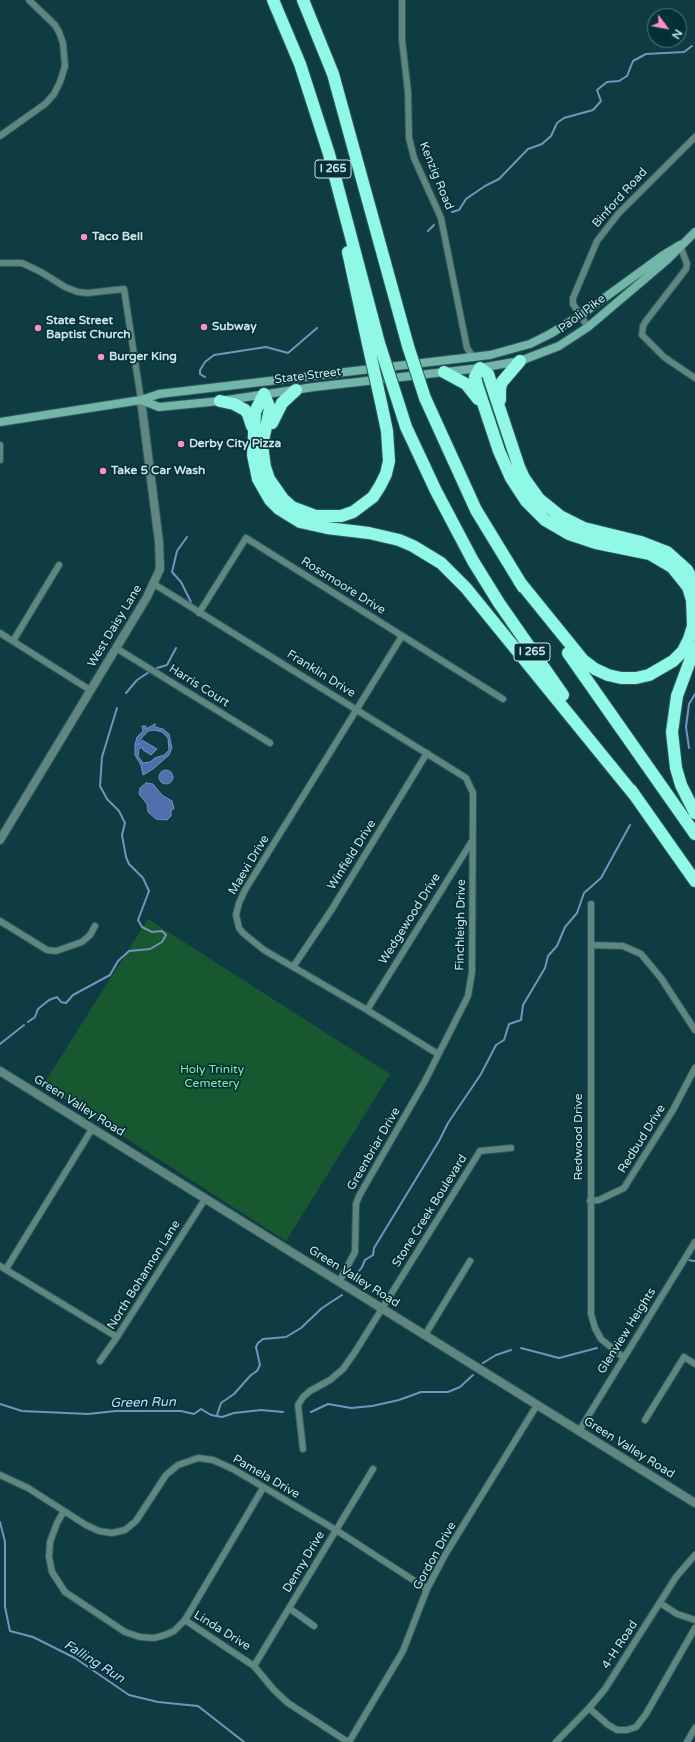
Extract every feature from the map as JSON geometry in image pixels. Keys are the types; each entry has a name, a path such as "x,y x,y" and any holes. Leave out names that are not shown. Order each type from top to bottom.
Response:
{"highway":[{"path":"264,388 270,408 262,445 268,479 274,489 292,507 304,513 322,517 341,516 353,512 373,496 386,474 389,447 382,408 374,343 323,134 291,41 273,0"},
{"name":"I 265","path":"303,0 332,74 408,346 426,398 476,510 542,617 695,834"},
{"name":"I 265","path":"374,343 399,405 406,427 436,491 473,561 526,644 695,880"},
{"path":"520,361 505,377 500,388 500,404 514,455 524,478 540,499 560,516 584,528 641,542 667,552 687,570 695,584"},
{"path":"504,417 488,374 480,368 475,377 484,408 499,451 511,478 526,501 545,520 570,534 582,539 650,554 662,559 681,576 690,593 694,612 689,639 683,651 673,661 649,675 636,678 621,678 608,675 594,669 583,660 519,581"},
{"path":"444,372 466,384 484,408"},
{"path":"253,442 255,412 264,388"},
{"path":"263,455 278,408 286,398 296,390"},
{"path":"220,401 240,406 248,414 252,423 255,467 263,490 279,509 289,517 313,526 370,533 399,540 427,554 454,575 636,797"},
{"path":"695,647 677,696 672,732 676,768 681,785 695,813"}],"main road":[{"name":"Paoli Pike","path":"480,368 520,361 559,346 588,327 667,260 695,232"},
{"name":"Paoli Pike","path":"473,357 490,355 530,344 550,334 580,316 662,256 680,246"},
{"path":"473,357 480,368"},
{"name":"State Street","path":"0,422 141,400 159,394 264,388 473,357"},
{"name":"State Street","path":"141,400 159,407 220,401 264,388 296,390 480,368"}],"street":[{"path":"0,136 45,104 54,94 65,66 64,50 59,32 55,25 29,0"},
{"name":"Kenzig Road","path":"402,0 402,40 408,92 409,138 414,158 441,218 467,348 473,357"},
{"name":"Binford Road","path":"588,327 573,304 573,298 597,241 618,214 695,137"},
{"path":"680,246 687,264 686,269 646,321 642,335 664,358 695,378"},
{"path":"0,263 22,263 41,272 65,287 78,292 88,293 124,289 141,400"},
{"name":"West Daisy Lane","path":"0,840 154,584 160,569 160,556 141,400"},
{"path":"0,444 0,460"},
{"name":"Rossmoore Drive","path":"199,612 246,538 503,699"},
{"path":"13,641 59,565"},
{"name":"Franklin Drive","path":"154,584 466,778 472,788"},
{"path":"0,633 90,690"},
{"name":"Maevi Drive","path":"402,636 245,890 237,909 237,922 247,938 264,950 367,1010 438,1054"},
{"name":"Harris Court","path":"116,648 270,743"},
{"name":"Winfield Drive","path":"293,967 349,880 427,753"},
{"name":"Finchleigh Drive","path":"438,1054 463,1010 470,988 473,839 472,788"},
{"name":"Wedgewood Drive","path":"367,1010 473,839"},
{"name":"Redwood Drive","path":"591,904 591,1314 595,1328 601,1339 623,1357"},
{"path":"0,921 47,950 56,951 82,942 90,935 95,926"},
{"path":"592,945 624,946 641,954 665,984 695,1030"},
{"name":"Greenbriar Drive","path":"339,1282 355,1252 356,1208 359,1196 425,1082 438,1054"},
{"name":"Redbud Drive","path":"590,1201 599,1200 624,1188 673,1110 695,1068"},
{"name":"Green Valley Road","path":"0,1071 578,1431 695,1502"},
{"path":"6,1269 92,1129"},
{"name":"Stone Creek Boulevard","path":"382,1308 480,1151 510,1148"},
{"name":"North Bohannon Lane","path":"100,1361 118,1338 204,1199"},
{"name":"Glenview Heights","path":"578,1431 695,1242"},
{"path":"425,1335 470,1261"},
{"path":"0,1266 118,1338"},
{"path":"303,1449 298,1405 310,1391 330,1380 343,1369 382,1308"},
{"path":"645,1420 684,1357 695,1364"},
{"name":"Gordon Drive","path":"349,1742 403,1651 427,1589 445,1555 537,1405"},
{"name":"Pamela Drive","path":"0,1475 15,1481 86,1525 99,1531 112,1533 125,1530 140,1516 166,1475 184,1462 198,1458 213,1460 227,1466 336,1530 427,1589"},
{"name":"Denny Drive","path":"254,1666 373,1469"},
{"path":"185,1620 263,1488"},
{"name":"Linda Drive","path":"64,1511 50,1542 49,1557 52,1572 65,1592 125,1632 140,1637 154,1638 165,1635 174,1631 185,1620 254,1666 274,1690 288,1703 349,1742"},
{"name":"4-H Road","path":"556,1742 605,1689 676,1577 695,1555"},
{"path":"660,1603 677,1614 695,1620"},
{"path":"289,1608 314,1626"},
{"path":"589,1708 607,1724 617,1730 627,1730 636,1727 646,1714 695,1628"},
{"path":"687,1742 695,1728"}],"green space":[{"name":"Holy Trinity Cemetery","path":"148,919 390,1074 286,1241 43,1085"}],"water":[{"path":"155,724 155,727 163,729 169,734 172,748 169,755 153,769 143,775 141,765 135,755 135,745 137,737 143,731 142,726 146,726 146,729","holes":["155,730 162,732 168,738 169,750 164,755 155,758 150,762 143,763 138,756 139,749 142,747 143,750 151,755 157,749 142,740 138,745 139,741 148,731"]},
{"path":"163,770 169,770 173,774 173,780 169,784 163,784 159,780 159,774"},
{"path":"146,783 153,784 162,795 172,801 174,809 171,810 171,816 167,820 156,819 148,812 147,804 139,794 140,788"}],"waterway":[{"path":"452,212 459,210 466,199 485,186 499,179 528,149 542,144 551,136 557,123 564,118 593,110 601,101 597,90 607,82 619,81 627,76 633,61 646,54 684,52 692,46"},
{"path":"428,231 434,225"},
{"path":"205,377 200,374 200,370 205,362 214,355 266,347 288,353 317,328"},
{"path":"187,537 177,551 172,572 181,582 191,602"},
{"path":"157,668 167,665 176,648"},
{"path":"126,693 137,680 149,672"},
{"path":"689,748 686,727 689,704 695,694"},
{"path":"28,1022 35,1017 38,1009 49,1000 57,997 61,1002 66,1003 73,995 110,975 118,961 129,951 150,949 162,942 166,935 162,931 152,932 142,927 138,920 149,891 143,878 129,864 126,857 122,835 125,823 119,811 107,799 100,786 102,757 117,708"},
{"path":"353,1279 362,1267 365,1260 373,1255 374,1248 439,1141 448,1123 481,1074 496,1045 504,1040 509,1024 521,1020 523,1005 545,968 548,956 557,946 565,927 577,913 584,893 601,878 630,825"},
{"path":"0,1044 24,1025"},
{"name":"Green Run","path":"688,1260 695,1261"},
{"path":"217,1415 221,1403 234,1394 251,1375 257,1371 260,1365 256,1347 258,1343 263,1339 286,1337 301,1328 322,1308 342,1295"},
{"name":"Green Run","path":"521,1348 559,1358 597,1348"},
{"name":"Green Run","path":"483,1363 496,1355 511,1350"},
{"name":"Green Run","path":"311,1412 328,1404 351,1408 372,1406 399,1400 421,1392 448,1392 460,1387 473,1375"},
{"name":"Green Run","path":"0,1404 22,1411 88,1414 116,1411 181,1411 194,1414 201,1409 211,1415 222,1417 234,1413 261,1410 283,1412"},
{"name":"Falling Run","path":"0,1522 5,1542 5,1607 10,1631 33,1637 75,1658 129,1695 158,1702 198,1706 244,1742"}],"place":[{"name":"Taco Bell","path":"84,237"},
{"name":"Subway","path":"204,327"},
{"name":"State Street Baptist Church","path":"38,328"},
{"name":"Burger King","path":"101,357"},
{"name":"Derby City Pizza","path":"181,444"},
{"name":"Take 5 Car Wash","path":"103,471"}]}
